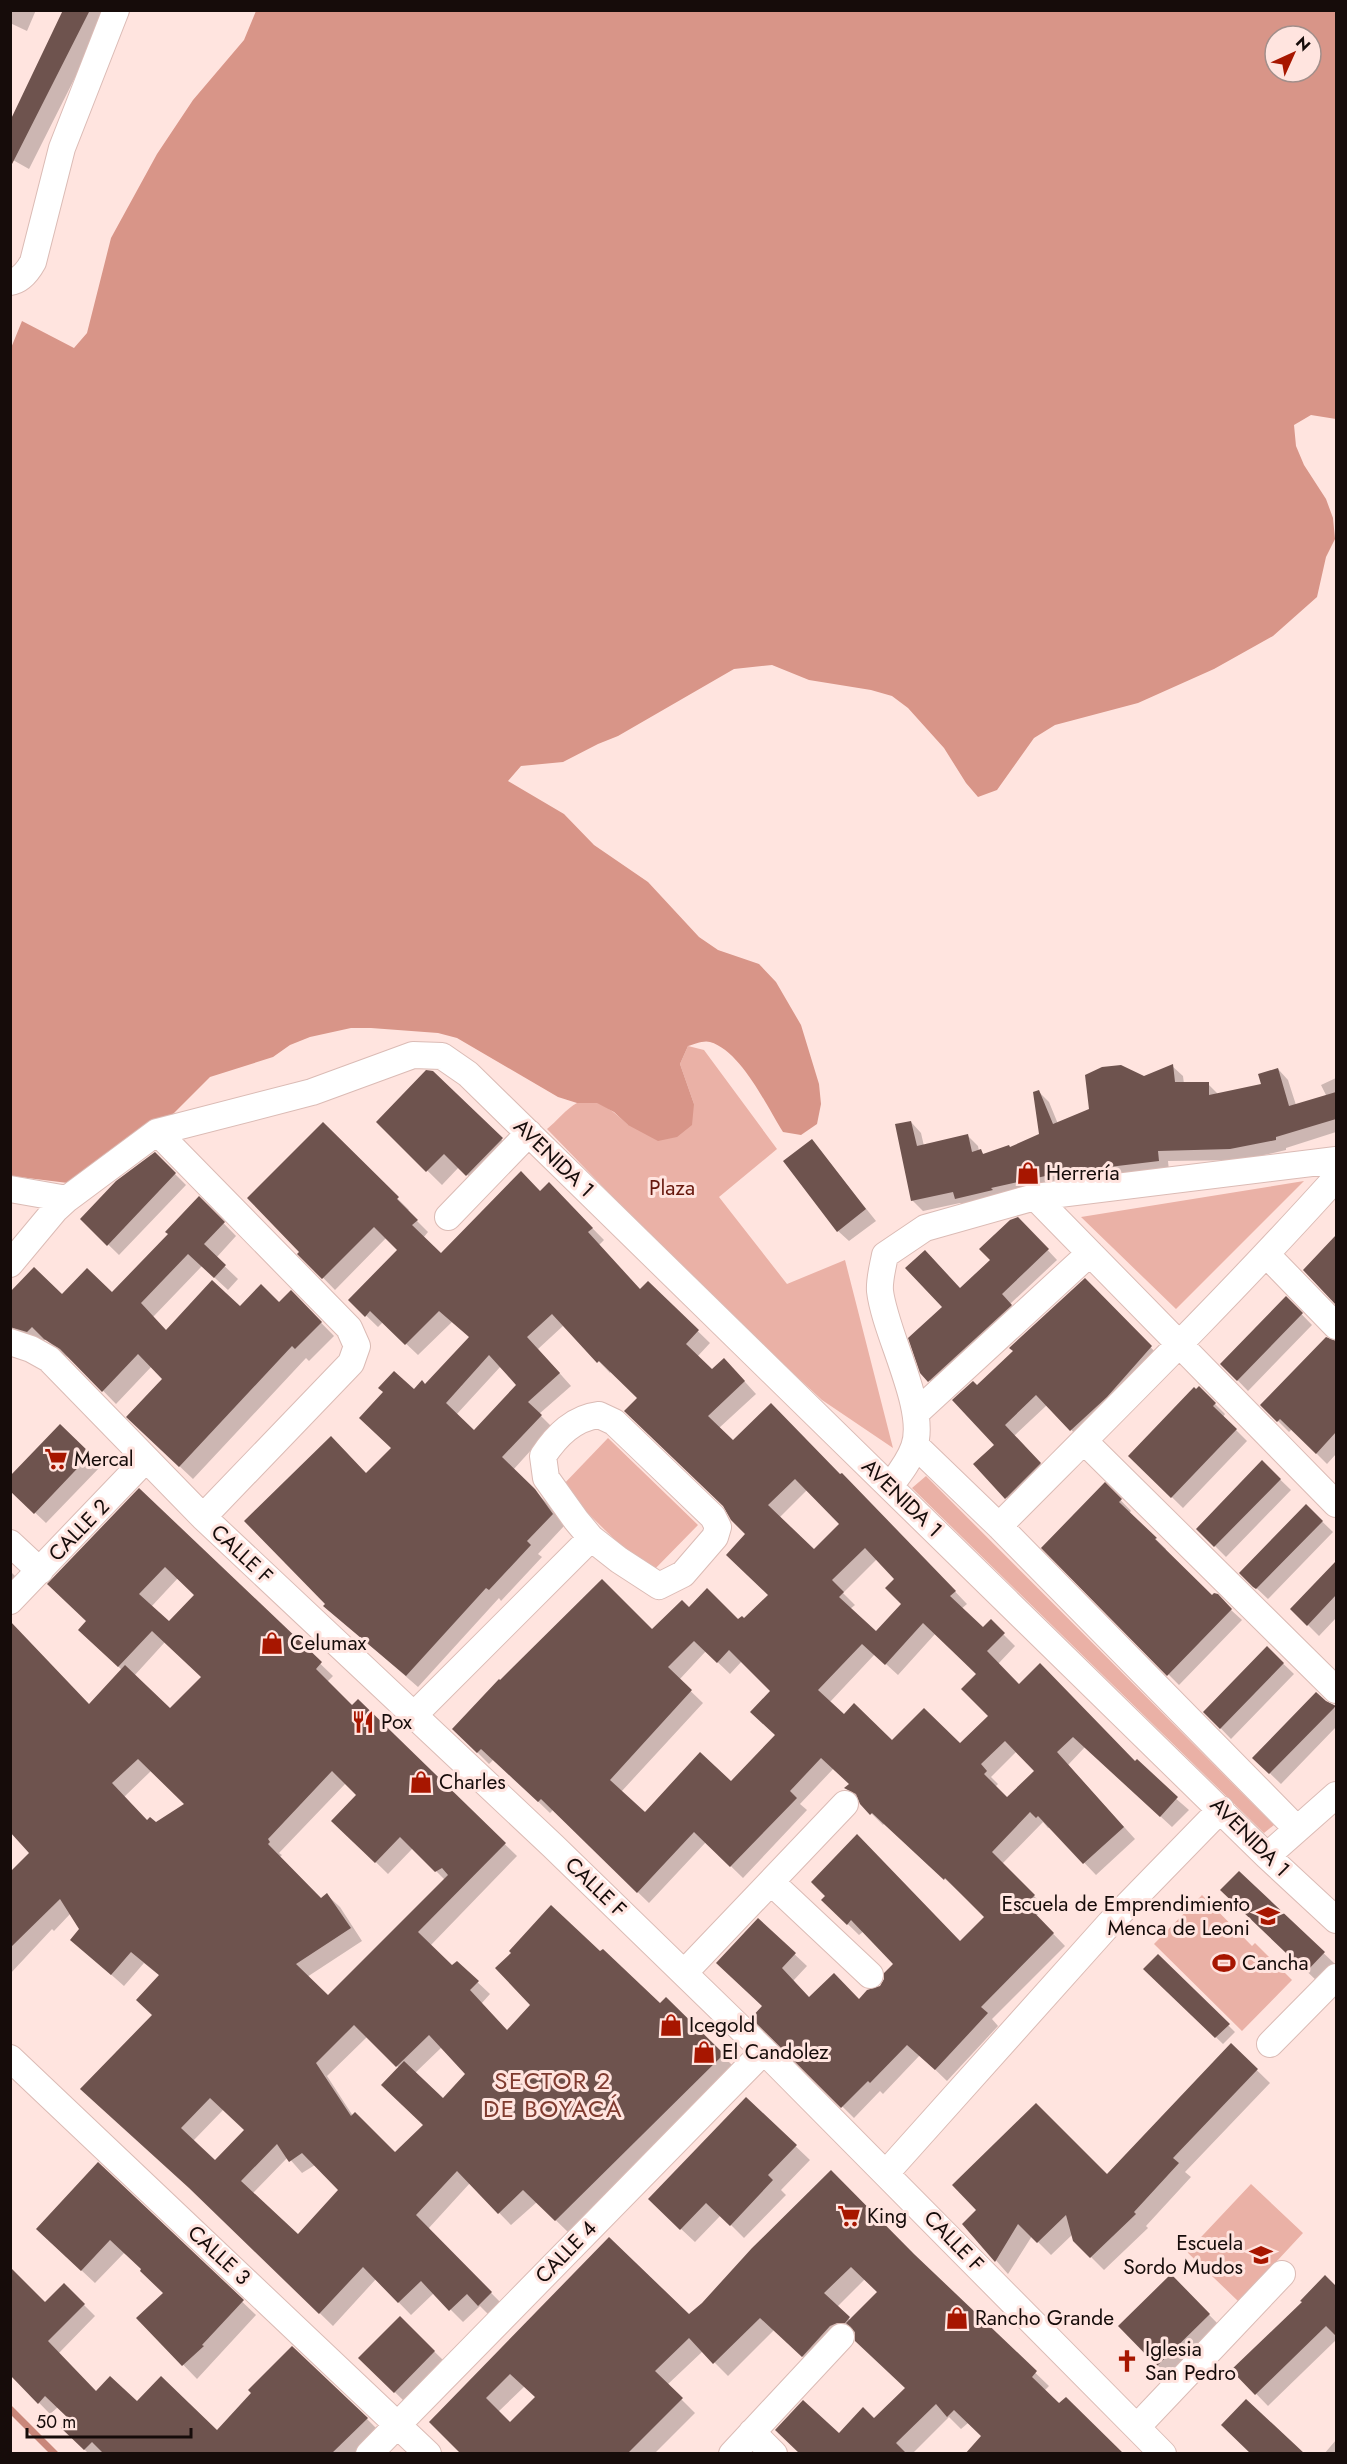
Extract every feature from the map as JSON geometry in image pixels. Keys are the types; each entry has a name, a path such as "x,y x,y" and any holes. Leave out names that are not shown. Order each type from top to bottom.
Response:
{"street":[{"path":"12,282 28,270 33,262 62,148 116,10"},
{"name":"AVENIDA 1","path":"157,1132 312,1092 413,1055 442,1056 468,1074 529,1133 1267,1856 1334,1913"},
{"path":"10,1264 67,1199 157,1132 349,1328 357,1346 351,1363 203,1517"},
{"path":"448,1217 529,1133"},
{"path":"890,1486 905,1467 915,1445 916,1413 892,1340 880,1290 885,1255 925,1228 1035,1197 1336,1160"},
{"path":"999,1526 1181,1344 1267,1255 1336,1178"},
{"path":"10,1189 67,1199"},
{"path":"1035,1197 1336,1504"},
{"path":"916,1413 1090,1253"},
{"path":"1267,1255 1336,1326"},
{"name":"CALLE F","path":"10,1342 31,1349 49,1359 203,1517 553,1846 764,2051 887,2172 1163,2454"},
{"path":"599,1415 621,1429 713,1517 718,1527 715,1537 683,1574 659,1586 619,1560 591,1538 546,1478 543,1456 556,1437 584,1417 599,1415"},
{"path":"1084,1441 1336,1690"},
{"path":"915,1445 999,1526 1297,1829"},
{"name":"CALLE 2","path":"10,1600 146,1459"},
{"path":"413,1716 591,1538"},
{"path":"10,1543 40,1571"},
{"path":"1267,1856 1336,1795"},
{"path":"684,1973 845,1804"},
{"path":"887,2172 1110,1923 1221,1809"},
{"path":"771,1882 870,1975"},
{"path":"1270,2044 1336,1977"},
{"name":"CALLE 4","path":"369,2454 764,2051"},
{"name":"CALLE 3","path":"10,2058 428,2454"},
{"path":"1137,2427 1282,2274"},
{"path":"732,2454 841,2337"},
{"path":"752,2432 774,2454"}],"green space":[{"name":"Plaza","path":"688,1046 704,1050 777,1149 719,1197 787,1284 845,1260 893,1448 822,1400 705,1292 547,1129 573,1105 584,1101 592,1101 605,1106 628,1125 694,1104 680,1064"},
{"path":"1304,1181 1176,1309 1081,1217"},
{"path":"608,1438 698,1525 650,1574 561,1487"},
{"path":"926,1476 1274,1825 1264,1833 912,1488"},
{"name":"Cancha","path":"1202,1895 1252,1946 1255,1943 1292,1980 1242,2031 1154,1944"},
{"path":"1251,2184 1303,2233 1239,2302 1187,2252"}],"shaded area":[{"path":"256,11 1336,11 1336,419 1311,415 1294,425 1296,446 1304,465 1326,499 1333,518 1335,539 1326,557 1317,597 1273,636 1214,669 1138,703 1055,725 1034,738 997,790 978,797 966,783 944,748 908,708 892,696 871,690 809,680 772,665 734,669 618,736 563,762 521,766 508,781 564,814 594,845 648,882 699,937 718,950 759,964 776,982 801,1025 819,1084 821,1104 817,1124 801,1135 783,1132 742,1067 721,1047 710,1042 688,1046 680,1064 694,1104 692,1125 677,1137 658,1141 628,1125 614,1112 597,1103 577,1103 558,1097 457,1038 438,1033 351,1028 310,1037 290,1045 273,1057 210,1077 169,1118 68,1183 11,1176 11,348 22,321 74,348 87,333 111,238 157,154 193,100 244,40"}],"building":[{"path":"63,10 90,10 10,168 10,121"},
{"path":"1173,1064 1175,1082 1209,1082 1209,1095 1261,1084 1258,1074 1278,1068 1289,1106 1336,1092 1336,1119 1276,1137 1276,1140 1230,1149 1158,1151 1159,1161 1059,1173 991,1188 993,1190 955,1199 953,1192 911,1201 895,1124 911,1121 917,1146 968,1134 972,1152 981,1149 983,1154 1009,1145 1010,1147 1039,1134 1033,1092 1039,1090 1053,1124 1089,1109 1085,1075 1102,1067 1121,1065 1144,1076"},
{"path":"426,1070 433,1071 503,1138 466,1176 444,1154 426,1172 376,1122"},
{"path":"323,1122 399,1197 397,1199 418,1220 412,1225 441,1253 521,1171 540,1191 549,1182 593,1228 588,1232 640,1289 648,1281 699,1330 686,1344 712,1369 724,1358 745,1381 708,1416 733,1440 771,1403 956,1591 950,1596 983,1627 991,1619 1005,1633 987,1651 1019,1684 1040,1663 1135,1761 1137,1759 1178,1797 1160,1817 1073,1737 1057,1752 1124,1827 1083,1864 1038,1816 1036,1818 1030,1812 992,1852 1035,1895 1026,1904 1054,1933 981,2007 988,2013 935,2070 907,2045 870,2083 868,2081 841,2108 751,2018 762,2006 716,1963 758,1918 796,1953 782,1968 809,1997 834,1973 859,1999 867,1990 880,1986 884,1973 893,1964 851,1920 847,1925 821,1900 825,1896 811,1882 857,1834 960,1941 984,1917 945,1878 944,1880 872,1813 870,1815 860,1804 856,1794 844,1788 849,1784 821,1758 790,1791 797,1798 730,1867 694,1832 637,1893 541,1799 538,1802 481,1749 477,1753 452,1729 499,1679 602,1579 652,1629 682,1600 689,1607 707,1588 738,1619 742,1616 744,1618 768,1595 726,1555 745,1534 731,1520 723,1506 624,1411 637,1398 599,1361 597,1363 552,1314 527,1337 560,1373 528,1402 542,1415 502,1457 535,1489 553,1514 527,1541 531,1545 489,1590 486,1588 406,1676 323,1606 325,1604 244,1521 331,1436 366,1473 391,1448 359,1418 383,1392 378,1388 394,1371 414,1389 422,1380 425,1384 469,1337 439,1311 405,1345 370,1311 365,1317 348,1300 397,1250 374,1227 322,1279 247,1198","holes":["489,1355 516,1385 474,1430 446,1403","795,1479 839,1524 814,1549 768,1505","865,1548 894,1579 885,1588 901,1604 876,1631 839,1597 844,1592 832,1580","923,1623 976,1674 961,1689 988,1716 960,1743 924,1708 892,1740 854,1703 844,1714 818,1690 862,1644 885,1665","694,1641 717,1663 729,1650 770,1691 750,1712 775,1735 731,1781 700,1752 645,1812 610,1780 692,1690 668,1667","1005,1741 1034,1771 1007,1797 984,1774 987,1771 981,1764"]},
{"path":"812,1139 866,1209 837,1232 783,1161"},
{"path":"155,1152 176,1173 107,1246 80,1219 116,1181"},
{"path":"199,1196 225,1222 204,1244 226,1265 214,1278 188,1254 141,1303 166,1330 212,1280 240,1306 261,1284 279,1302 291,1290 322,1322 295,1349 292,1346 179,1467 126,1417 162,1379 138,1354 102,1392 60,1349 44,1339 32,1327 27,1332 10,1327 10,1292 34,1267 62,1294 87,1268 112,1292 168,1234 165,1232"},
{"path":"1018,1217 1049,1249 1002,1294 1012,1305 928,1382 920,1373 908,1338 942,1307 905,1268 925,1250 960,1288 990,1260 979,1249 1010,1220"},
{"path":"1336,1235 1336,1305 1303,1270"},
{"path":"1085,1278 1152,1346 1107,1397 1070,1431 1036,1395 1005,1425 1041,1463 1005,1499 973,1464 994,1445 952,1400 973,1381 977,1385 1013,1351 1009,1348"},
{"path":"1286,1296 1303,1313 1237,1381 1220,1364"},
{"path":"1326,1337 1336,1341 1336,1432 1316,1454 1280,1419 1277,1422 1260,1405"},
{"path":"1199,1386 1216,1403 1213,1406 1237,1429 1171,1498 1128,1456 1194,1387 1196,1389"},
{"path":"60,1424 91,1454 34,1514 10,1491 10,1476"},
{"path":"1262,1460 1281,1479 1214,1547 1196,1529"},
{"path":"1105,1482 1122,1499 1119,1502 1157,1538 1155,1539 1212,1595 1218,1594 1232,1609 1167,1676 1041,1548"},
{"path":"139,1488 322,1662 316,1669 352,1705 358,1699 506,1843 418,1932 452,1965 457,1961 479,1981 470,1990 507,2030 530,2005 495,1968 511,1953 509,1951 551,1905 600,1951 603,1949 660,2003 666,1997 724,2054 555,2221 523,2190 498,2214 457,2171 416,2215 492,2292 478,2306 467,2294 449,2311 421,2281 398,2303 363,2267 319,2314 189,2188 80,2089 152,2015 136,2000 159,1975 131,1952 111,1975 70,1940 79,1929 60,1899 10,1948 10,1872 29,1853 10,1832 10,1621 89,1704 125,1665 170,1708 201,1677 152,1631 118,1667 78,1630 86,1621 47,1584","holes":["165,1567 194,1595 169,1621 139,1594","138,1759 184,1804 156,1822 150,1817 147,1820 112,1783","332,1771 356,1795 331,1821 375,1863 400,1837 435,1872 442,1868 448,1875 328,1995 296,1964 351,1928 327,1893 321,1898 268,1844 270,1842 268,1839","354,2025 396,2067 429,2035 465,2074 443,2098 404,2061 381,2085 423,2125 395,2152 355,2112 351,2116 316,2063","210,2098 244,2130 215,2160 181,2128","277,2144 289,2162 302,2153 338,2190 298,2234 241,2181"]},
{"path":"1306,1504 1323,1521 1256,1589 1239,1573"},
{"path":"1336,1561 1336,1595 1307,1626 1290,1609"},
{"path":"1267,1646 1284,1663 1220,1729 1203,1712"},
{"path":"1316,1692 1336,1706 1269,1774 1252,1758"},
{"path":"1239,1871 1325,1952 1306,1972 1220,1890"},
{"path":"1158,1954 1230,2024 1215,2038 1143,1969"},
{"path":"1231,2043 1258,2069 1173,2158 1179,2163 1134,2212 1136,2214 1090,2258 1073,2241 1066,2215 1037,2243 1018,2224 995,2262 962,2224 976,2210 952,2185 1036,2103 1107,2174"},
{"path":"746,2097 797,2145 768,2175 773,2180 730,2226 706,2203 680,2230 648,2199"},
{"path":"98,2162 244,2300 202,2345 204,2346 182,2366 136,2318 163,2293 140,2271 141,2269 110,2240 81,2271 36,2229"},
{"path":"831,2170 914,2254 1037,2371 1032,2377 1059,2403 1066,2397 1124,2454 965,2454 981,2436 954,2410 947,2417 936,2404 896,2443 907,2454 800,2454 775,2430 803,2400 839,2433 863,2407 874,2418 905,2388 855,2341 855,2332 846,2323 877,2292 851,2267 824,2293 850,2317 845,2323 830,2326 802,2357 760,2318 713,2364 689,2338 655,2371 683,2398 627,2454 461,2454 429,2422 609,2237 689,2314 702,2303 752,2248","holes":["510,2374 535,2397 510,2422 486,2398"]},
{"path":"10,2267 45,2302 64,2283 85,2304 48,2341 96,2391 110,2376 137,2401 161,2376 217,2430 251,2393 248,2390 292,2346 368,2418 331,2454 104,2454 92,2442 84,2450 61,2428 69,2419 45,2396 38,2404 10,2375"},
{"path":"1171,2274 1210,2314 1157,2366 1118,2326"},
{"path":"1325,2275 1336,2286 1336,2336 1326,2326 1255,2395 1231,2370 1302,2302 1300,2301"},
{"path":"400,2316 435,2351 394,2393 358,2358"},
{"path":"1246,2399 1305,2454 1251,2454 1221,2425"}],"waterway":[{"path":"10,2409 55,2454"}],"place":[{"name":"Herrería","path":"1028,1173"},
{"name":"Mercal","path":"56,1459"},
{"name":"Celumax","path":"272,1643"},
{"name":"Pox","path":"363,1722"},
{"name":"Charles","path":"421,1782"},
{"name":"Escuela de Emprendimiento Menca de Leoni","path":"1268,1916"},
{"name":"Cancha","path":"1224,1963"},
{"name":"Icegold","path":"671,2025"},
{"name":"El Candolez","path":"704,2052"},
{"name":"King","path":"849,2216"},
{"name":"Escuela Sordo Mudos","path":"1261,2255"},
{"name":"Rancho Grande","path":"957,2318"},
{"name":"Iglesia San Pedro","path":"1127,2361"}],"district":[{"name":"SECTOR 2 DE BOYACÁ","path":"553,2094"}]}
